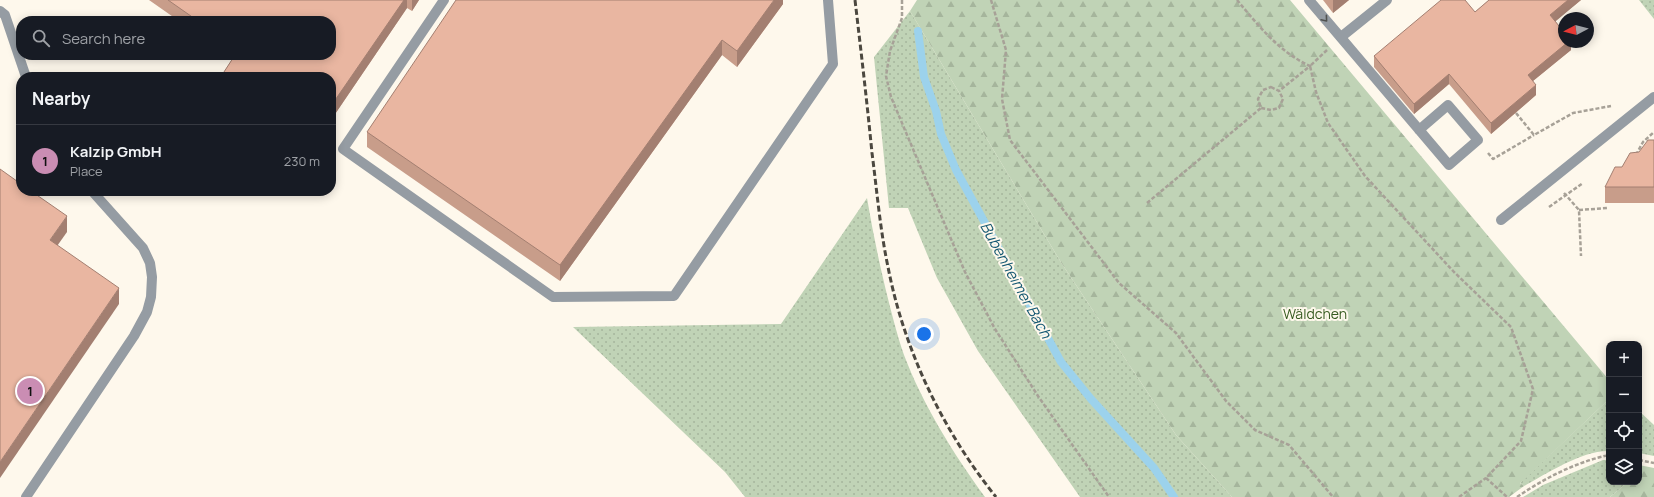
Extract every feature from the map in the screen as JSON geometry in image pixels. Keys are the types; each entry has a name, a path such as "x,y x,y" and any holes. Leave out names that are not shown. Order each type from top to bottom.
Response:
{"lane":[{"path":"444,0 343,149 553,297 561,297 674,296 833,64 828,0"},
{"path":"1309,0 1418,130 1449,165 1478,140 1448,105 1418,130"},
{"path":"1341,37 1387,0"},
{"path":"0,11 5,15 16,47"},
{"path":"20,60 24,72"},
{"path":"1501,220 1654,97"},
{"path":"26,497 134,336 147,312 151,297 152,277 150,263 143,248 96,196"}],"path":[{"path":"902,0 902,18 890,51 886,76 891,97 965,272 995,329 1038,396 1110,497"},
{"path":"991,0 1006,50 1002,99 1010,140 1120,283 1176,333 1226,401 1255,430 1289,445 1333,497"},
{"path":"1236,0 1273,42 1300,61 1310,66"},
{"path":"1280,91 1341,37"},
{"path":"1310,66 1316,92 1328,123 1365,176 1454,272 1511,327 1533,389 1521,441 1486,478 1459,497"},
{"path":"1261,108 1258,99 1263,90 1271,88 1280,91"},
{"path":"1261,108 1271,110 1279,108 1283,99 1280,91"},
{"path":"1493,159 1573,113 1612,106"},
{"path":"1146,203 1261,108"},
{"path":"1516,113 1534,135"},
{"path":"1634,158 1643,142 1654,132"},
{"path":"1553,178 1579,210 1581,256"},
{"path":"1579,210 1608,208"},
{"path":"1517,497 1542,480 1591,458 1606,456"},
{"path":"1642,461 1654,463"},
{"path":"1486,478 1507,497"}],"green space":[{"name":"Wäldchen","path":"917,0 1290,0 1606,376 1606,402 1520,483 1524,486 1509,497 1232,497 1176,435 1062,264 910,11"},
{"path":"1639,0 1654,0 1654,19"},
{"path":"910,11 1062,264 1176,435 1232,497 1080,497 978,351 937,278 908,208 889,208 874,57"},
{"path":"867,198 882,276 904,355 920,392 940,428 985,497 745,497 725,472 573,327 781,324"},
{"path":"1606,402 1606,451 1588,454 1576,458 1524,486 1520,483"},
{"path":"1642,414 1654,425 1654,456 1642,454"},
{"path":"1606,460 1606,485 1624,485 1610,497 1523,497 1543,485"},
{"path":"1642,466 1654,468 1654,497 1610,497 1624,485 1642,485"}],"building":[{"path":"168,0 404,0 336,99 336,72 224,72 232,60 336,60 336,16 191,16"},
{"path":"456,0 774,0 737,51 722,40 560,265 367,132"},
{"path":"1441,0 1465,0 1475,12 1489,0 1568,0 1550,15 1558,25 1558,48 1561,48 1528,75 1536,85 1491,123 1449,74 1414,104 1374,56"},
{"path":"1648,140 1654,140 1654,187 1605,187 1615,167 1622,167 1630,153 1639,152"},
{"path":"0,169 16,180 16,196 38,196 67,216 50,240 119,288 0,462"}],"waterway":[{"name":"Bubenheimer Bach","path":"918,31 924,77 936,111 941,134 956,170 1061,362 1091,399 1154,468 1174,497"}],"railway":[{"path":"855,0 881,224 885,253 895,298 904,329 928,388 959,445 996,497"}],"place":[{"name":"Kalzip GmbH","path":"30,391"}]}
